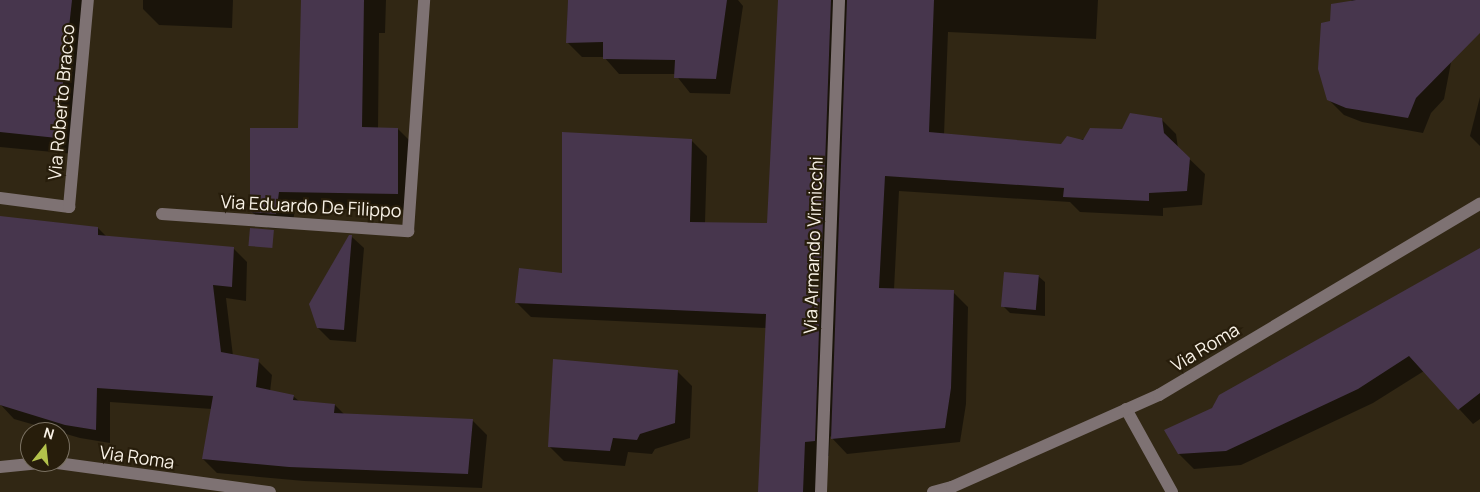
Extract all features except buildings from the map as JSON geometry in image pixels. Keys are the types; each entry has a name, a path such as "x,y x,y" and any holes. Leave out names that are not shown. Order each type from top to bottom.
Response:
{"street":[{"name":"Via Roberto Bracco","path":"0,198 69,207 88,0"},
{"name":"Via Eduardo De Filippo","path":"162,214 408,232 424,0"},
{"name":"Via Armando Virnicchi","path":"822,492 839,0"},
{"name":"Via Roma","path":"933,492 952,487 1159,395 1480,204"},
{"path":"1126,409 1172,492"},
{"name":"Via Roma","path":"0,467 50,462 270,492"}]}
